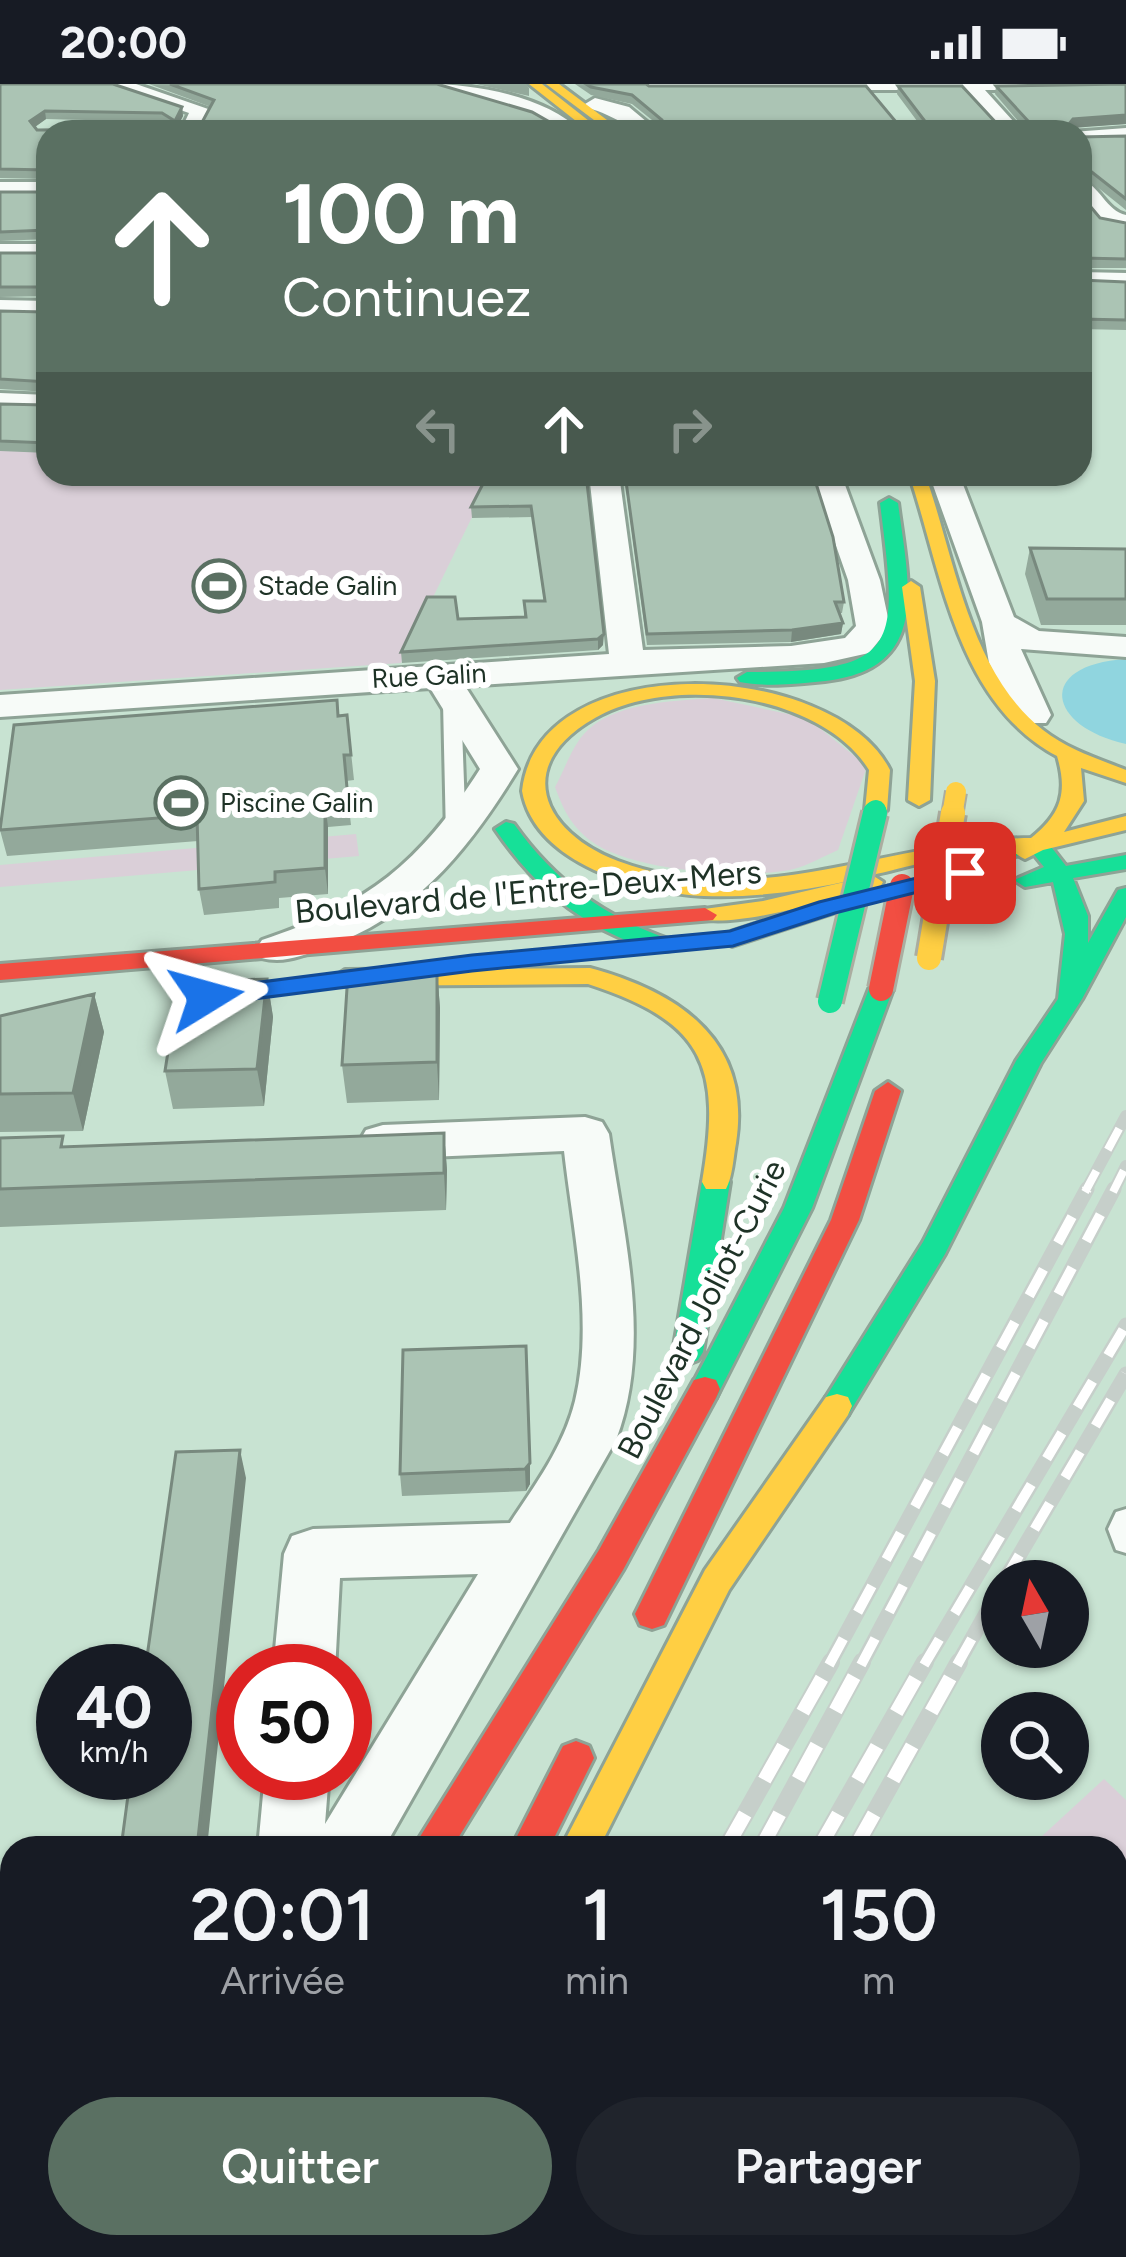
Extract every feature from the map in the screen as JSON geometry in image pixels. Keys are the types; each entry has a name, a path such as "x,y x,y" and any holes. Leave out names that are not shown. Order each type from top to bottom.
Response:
{"main road":[{"path":"544,90 587,98 609,120"},
{"path":"544,90 599,120"},
{"path":"663,945 608,926 569,902 518,850 496,803 499,769 511,746 555,709 625,683 667,677 833,674 880,657 898,630 891,486"},
{"name":"Boulevard Joliot-Curie","path":"438,1836 611,1560 717,1367 798,1208 881,988 919,800 922,658 918,614 891,486"},
{"path":"892,486 934,554 956,681"},
{"path":"921,486 978,658 997,698 1017,722 1067,756 1126,777"},
{"path":"826,1012 876,810 880,787 877,766 847,731 803,709 737,692 671,690 601,706 554,736 537,764 532,786 542,817 563,842 596,862 672,886 765,888 830,879 990,844 1037,844 1063,872 1080,910 1070,998"},
{"path":"733,939 827,908 1011,862 1066,820 1076,804 1079,780 1067,756"},
{"path":"925,979 957,783"},
{"name":"Boulevard de l'Entre-Deux-Mers","path":"0,972 608,926 763,908 1126,823"},
{"name":"Boulevard de l'Entre-Deux-Mers","path":"733,1256 682,1362 726,1121 718,1065 703,1040 678,1017 632,989 590,976 335,980 733,939 819,926 1126,862"},
{"path":"585,1836 716,1580 833,1413 912,1284 1029,1061 1070,998 1126,895"},
{"path":"636,1644 845,1220 896,1067"},
{"path":"466,1786 544,1611"},
{"path":"536,1836 593,1726"}],"street":[{"path":"115,84 201,110 196,120"},
{"path":"436,84 544,90 564,120"},
{"path":"649,84 880,93 1052,84"},
{"path":"962,86 1000,120"},
{"path":"587,98 633,120"},
{"path":"1092,135 1126,134"},
{"path":"0,189 36,189"},
{"path":"1092,190 1118,228"},
{"path":"0,251 36,251"},
{"path":"1092,279 1126,280"},
{"path":"4,315 36,311"},
{"path":"0,401 36,402"},
{"path":"605,486 627,660"},
{"name":"Rue Galin","path":"0,706 448,688 627,660 813,654 857,646 869,636 870,612 864,580 830,486"},
{"path":"948,486 999,622 1014,682 1035,718 1067,756"},
{"path":"999,622 1019,638 1126,647"},
{"path":"1014,682 1039,655 1078,646"},
{"path":"265,952 323,935 371,913 422,875 456,836 499,769 494,754 471,732 448,688"},
{"path":"330,1144 585,1134 608,1348 603,1399 580,1460 356,1836"},
{"path":"306,1644 313,1554 526,1548"},
{"path":"292,1836 295,1800"}],"lane":[{"path":"448,688 456,836"},
{"path":"1126,1521 1126,1540"}],"shaded area":[{"name":"Stade Galin","path":"0,450 36,452 36,486 487,486 401,663 0,690"},
{"path":"713,698 807,718 867,766 838,850 800,867 719,873 633,860 591,841 573,823 555,787 579,741 595,724 644,705"},
{"path":"356,834 359,856 0,887 0,865"},
{"path":"1104,1779 1126,1800 1126,1836 1042,1836 1081,1800 1089,1800 1089,1793"}],"water":[{"path":"1126,659 1126,744 1080,724 1067,711 1062,697 1065,684 1076,672"}],"building":[{"path":"0,84 113,84 182,107 176,120 162,113 45,111 30,121 36,129 36,170 0,169"},
{"path":"170,84 437,84 546,120 203,120 214,100"},
{"path":"586,84 866,86 894,120 662,120 632,95"},
{"path":"1126,84 1126,115 1027,120 996,86"},
{"path":"898,86 962,86 994,120 924,120"},
{"path":"1126,136 1126,199 1092,172 1092,137"},
{"path":"0,192 36,192 36,230 0,232"},
{"path":"1092,208 1100,218 1126,223 1126,259 1092,258"},
{"path":"0,253 36,253 36,287 0,287"},
{"path":"1092,281 1126,282 1126,320 1092,319"},
{"path":"0,311 36,312 36,381 0,379"},
{"path":"0,404 36,405 36,442 0,441"},
{"path":"482,486 587,486 604,634 598,639 401,652 427,597 455,597 458,619 526,617 524,601 545,601 531,506 471,507"},
{"path":"627,486 817,486 833,537 844,602 835,602 843,623 792,630 647,634"},
{"path":"1030,548 1126,549 1126,599 1047,599"},
{"name":"Piscine Galin","path":"337,700 338,716 347,715 348,799 325,801 325,868 275,872 275,882 199,889 197,815 0,830 14,725"},
{"path":"437,971 437,1062 342,1065 348,973"},
{"path":"267,979 257,1069 165,1071 179,982"},
{"path":"94,994 73,1093 0,1094 0,1016"},
{"path":"444,1133 444,1173 0,1189 0,1138 63,1136 61,1147"},
{"path":"526,1346 530,1463 525,1469 400,1474 403,1350"},
{"path":"240,1450 198,1836 123,1836 127,1800 192,1800 192,1644 149,1644 176,1452"}],"railway":[{"path":"1085,1192 1126,1116"},
{"path":"1113,1192 1126,1166"},
{"path":"829,1665 1087,1189"},
{"path":"861,1665 1114,1189"},
{"path":"924,1665 1126,1325"},
{"path":"1016,1560 1126,1374"},
{"path":"957,1665 981,1622"},
{"path":"733,1836 831,1662"},
{"path":"768,1836 862,1662"},
{"path":"826,1836 925,1662"},
{"path":"862,1836 959,1662"}],"traffic: fast":[{"path":"747,678 842,673 870,664 887,648 896,624 898,593 889,503"},
{"path":"830,1001 876,810"},
{"path":"506,829 537,869 574,902 663,945"},
{"path":"973,859 1037,844 1053,864 1065,882 1076,916 1070,999"},
{"path":"1025,880 1126,862"},
{"path":"837,1406 935,1247 1029,1061 1070,999 1126,895"},
{"path":"705,1389 798,1208 881,989"},
{"path":"688,1352 716,1182"}],"traffic: slow":[{"path":"535,84 582,120"},
{"path":"552,84 601,120"},
{"path":"921,486 961,613 991,682 1034,733 1079,759 1126,777"},
{"path":"911,587 925,681 919,800"},
{"path":"876,810 879,770 849,732 805,708 751,694 694,690 637,696 588,713 551,742 533,783 540,814 571,847 654,881 700,889 795,884 983,845 1048,842 1126,823"},
{"path":"1025,852 1061,823 1073,801 1073,773 1067,756"},
{"path":"929,958 956,792"},
{"path":"705,915 763,908 872,882"},
{"path":"732,939 828,907"},
{"path":"345,978 590,976 633,990 678,1017 703,1040 718,1065 726,1121 716,1182"},
{"path":"585,1836 717,1580 837,1406"}],"traffic: jam":[{"path":"881,989 902,886"},
{"path":"0,972 705,915"},
{"path":"652,1614 845,1220 888,1091"},
{"path":"438,1836 611,1560 705,1389"},
{"path":"535,1836 576,1758"}],"place":[{"name":"Stade Galin","path":"219,586"},
{"name":"Piscine Galin","path":"181,803"}],"route":[{"path":"206,997 472,963 733,939 827,908 965,873"}]}
